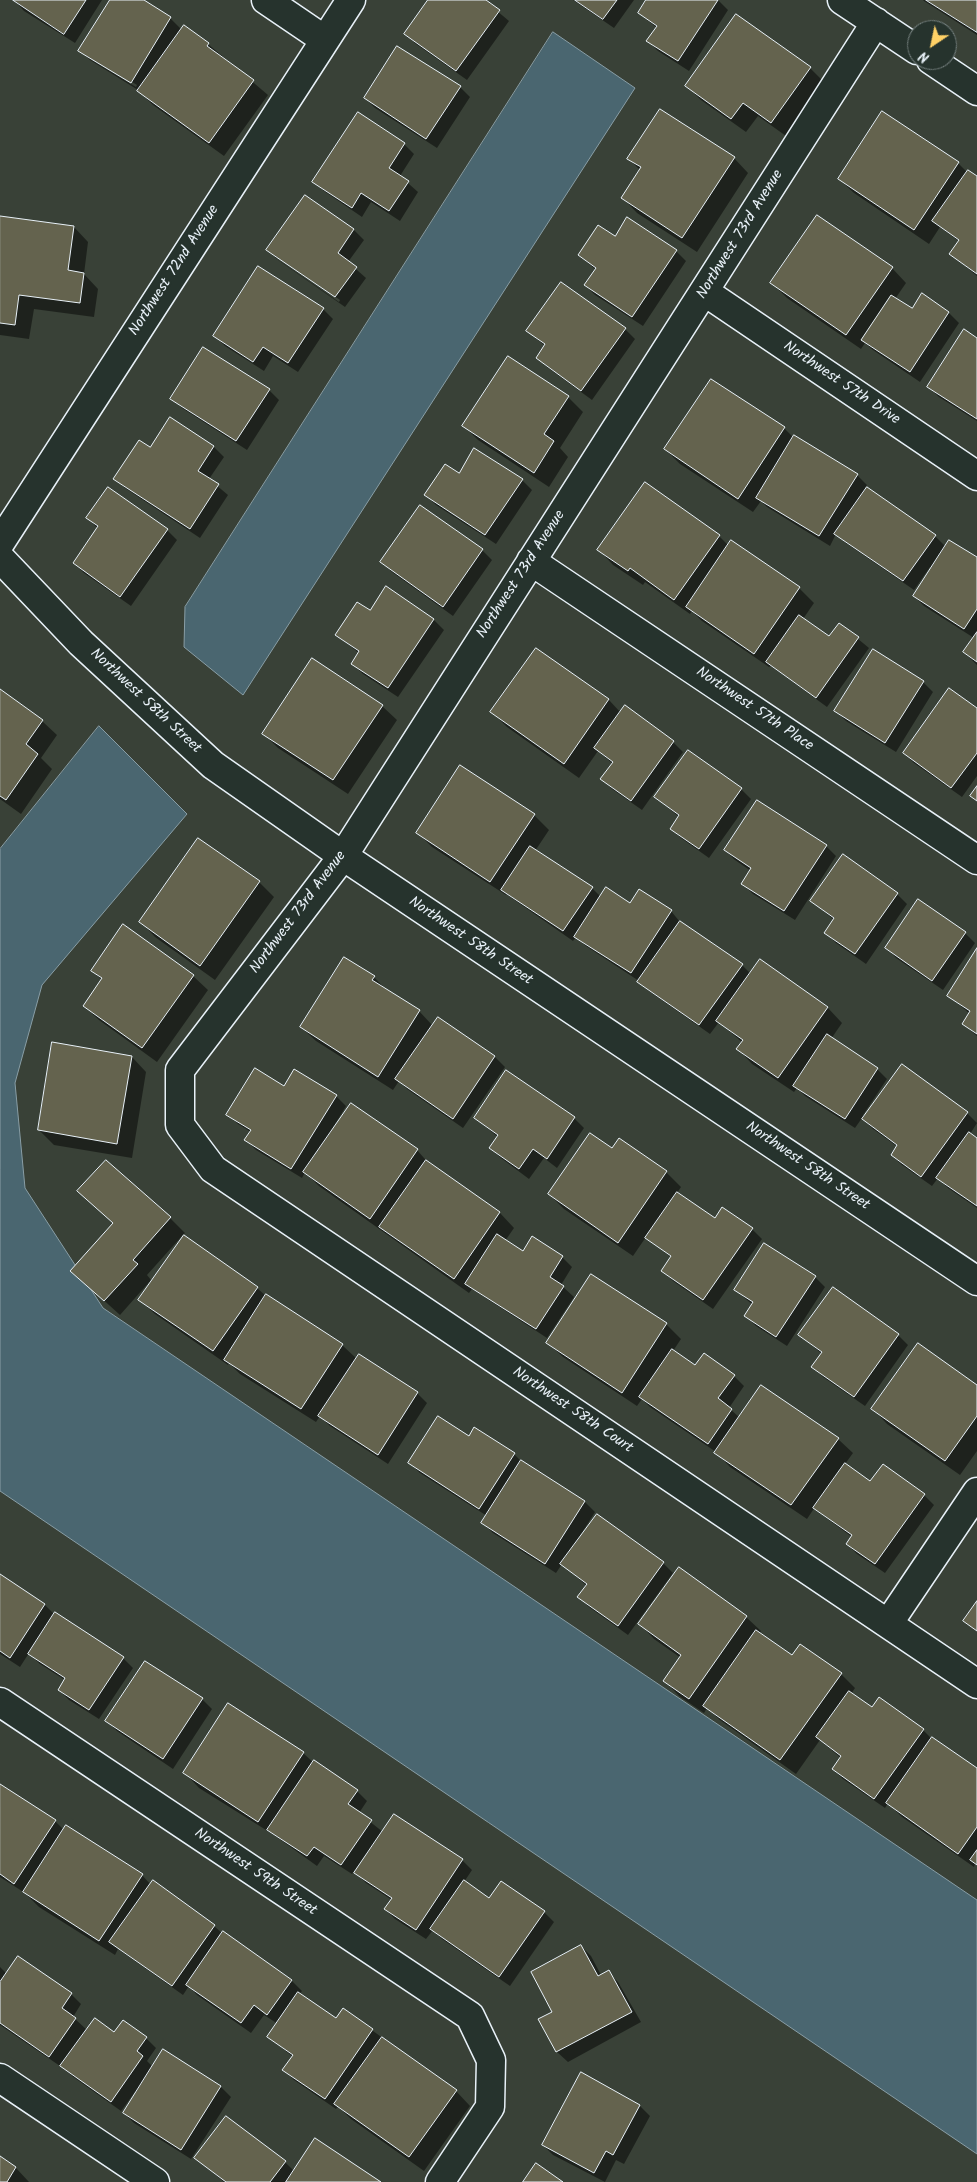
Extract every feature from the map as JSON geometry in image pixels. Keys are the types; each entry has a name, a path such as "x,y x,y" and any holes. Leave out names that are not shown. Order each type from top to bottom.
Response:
{"street":[{"path":"266,0 325,40"},
{"name":"Northwest 72nd Avenue","path":"0,543 351,0"},
{"path":"842,0 907,43"},
{"name":"Northwest 73rd Avenue","path":"180,1125 180,1070 343,856 876,22"},
{"path":"946,70 977,91"},
{"name":"Northwest 57th Drive","path":"705,292 977,476"},
{"name":"Northwest 58th Street","path":"0,558 81,643 213,765 343,856 977,1281"},
{"name":"Northwest 57th Place","path":"531,561 977,860"},
{"name":"Northwest 58th Court","path":"180,1125 213,1169 977,1684"},
{"path":"888,1624 977,1492"},
{"name":"Northwest 59th Street","path":"0,1702 470,2016 491,2060 490,2107 440,2182"},
{"path":"0,2078 155,2182"}],"water":[{"path":"553,32 635,88 243,695 184,647 185,607"},
{"path":"99,726 187,814 42,985 15,1083 25,1188 103,1308 977,1900 977,2154 0,1491 0,849"}],"building":[{"path":"13,0 86,0 64,34"},
{"path":"110,0 144,0 171,17 131,83 78,51"},
{"path":"428,0 486,0 500,10 456,71 404,34"},
{"path":"575,0 617,0 603,19"},
{"path":"646,0 718,0 678,61 646,41 657,26 638,13"},
{"path":"926,0 977,0 977,32"},
{"path":"736,14 811,67 771,123 743,103 731,119 685,86"},
{"path":"184,25 209,43 207,46 254,80 209,143 137,91"},
{"path":"397,46 461,86 426,139 364,98"},
{"path":"660,109 735,157 682,238 621,198 641,167 627,159"},
{"path":"882,111 959,162 914,230 838,179"},
{"path":"358,112 405,143 389,168 409,181 389,211 361,193 352,208 312,182"},
{"path":"968,170 977,176 977,274 949,254 959,240 932,221"},
{"path":"305,195 354,229 338,253 357,267 335,297 266,250"},
{"path":"817,215 893,267 846,335 770,283"},
{"path":"0,216 74,226 68,270 84,273 80,303 19,295 15,325 0,323"},
{"path":"627,217 677,250 632,317 584,285 596,268 578,255 598,225 615,236"},
{"path":"258,266 324,308 288,363 263,347 253,362 213,336"},
{"path":"561,282 626,328 581,391 536,358 545,344 526,331"},
{"path":"922,293 949,312 910,372 861,340 891,295 912,308"},
{"path":"964,329 977,338 977,419 927,387"},
{"path":"203,347 270,389 236,441 170,399"},
{"path":"508,356 569,396 544,434 554,441 534,473 462,426"},
{"path":"711,379 785,427 738,499 664,449"},
{"path":"170,417 214,446 198,471 219,484 190,529 113,479 139,440 150,447"},
{"path":"794,435 858,474 819,536 756,498"},
{"path":"474,448 523,479 485,535 424,495 445,464 459,473"},
{"path":"645,482 720,535 674,600 630,568 628,571 597,550"},
{"path":"108,487 168,529 120,597 73,563 98,526 86,518"},
{"path":"867,487 936,535 903,581 834,534"},
{"path":"420,505 483,549 443,607 380,562"},
{"path":"731,540 800,587 754,654 686,607"},
{"path":"949,540 977,557 977,609 964,629 913,596"},
{"path":"386,586 434,619 388,688 351,664 359,651 335,635 357,602 370,610"},
{"path":"799,615 829,636 839,623 859,637 816,698 766,662"},
{"path":"977,632 977,662 963,652"},
{"path":"536,648 609,699 564,764 490,712"},
{"path":"873,649 924,681 885,743 834,711"},
{"path":"312,658 383,705 333,780 262,734"},
{"path":"949,688 977,708 977,753 951,788 903,753"},
{"path":"0,689 43,720 26,744 38,754 6,800 0,796"},
{"path":"625,705 674,741 631,801 600,779 613,762 594,748"},
{"path":"688,750 742,788 699,849 670,829 679,815 654,797"},
{"path":"460,765 535,814 490,882 416,833"},
{"path":"977,786 977,801 970,796"},
{"path":"757,800 827,845 784,911 741,884 751,868 724,850"},
{"path":"198,838 260,881 200,966 139,922"},
{"path":"530,846 593,887 563,931 501,890"},
{"path":"843,854 898,893 855,954 824,933 834,918 810,901"},
{"path":"606,887 630,903 639,889 672,910 631,973 574,937"},
{"path":"918,899 966,932 932,981 885,948"},
{"path":"680,921 743,964 699,1025 637,982"},
{"path":"123,924 194,975 142,1048 83,1006 102,978 91,971"},
{"path":"977,948 977,1034 962,1024 970,1011 947,996"},
{"path":"344,957 375,976 372,980 420,1010 378,1077 300,1027"},
{"path":"760,959 828,1007 778,1078 736,1049 743,1040 716,1021"},
{"path":"438,1017 495,1056 453,1119 395,1079"},
{"path":"827,1034 878,1068 845,1119 793,1086"},
{"path":"52,1042 132,1056 117,1144 38,1130"},
{"path":"902,1064 968,1112 921,1177 891,1155 897,1145 862,1119"},
{"path":"255,1068 284,1086 294,1069 337,1095 291,1169 244,1140 251,1130 226,1115"},
{"path":"506,1070 575,1117 547,1159 533,1149 519,1169 489,1148 498,1135 474,1118"},
{"path":"351,1103 418,1149 370,1219 303,1172"},
{"path":"969,1132 977,1138 977,1206 936,1178"},
{"path":"590,1133 612,1148 619,1138 667,1171 618,1243 548,1194"},
{"path":"106,1160 171,1217 133,1260 138,1264 104,1301 70,1271 113,1223 77,1191"},
{"path":"426,1160 500,1212 454,1279 379,1227"},
{"path":"677,1192 715,1218 722,1207 753,1228 703,1300 661,1271 671,1256 645,1238"},
{"path":"497,1234 523,1251 532,1236 563,1256 550,1277 564,1286 536,1329 465,1284"},
{"path":"184,1235 258,1287 213,1351 138,1300"},
{"path":"764,1243 816,1276 776,1337 744,1316 753,1302 734,1290"},
{"path":"591,1274 667,1323 622,1393 546,1343"},
{"path":"833,1287 899,1334 854,1397 811,1367 822,1352 798,1335"},
{"path":"266,1294 343,1344 301,1409 224,1360"},
{"path":"918,1343 977,1385 977,1416 945,1461 871,1409"},
{"path":"672,1349 695,1365 704,1353 735,1375 718,1398 732,1409 708,1444 639,1397"},
{"path":"359,1354 418,1392 378,1455 318,1416"},
{"path":"761,1385 839,1438 791,1505 714,1453"},
{"path":"438,1416 469,1436 474,1427 515,1453 479,1509 408,1463"},
{"path":"521,1460 585,1501 545,1564 481,1523"},
{"path":"845,1463 870,1481 883,1464 925,1494 875,1564 846,1544 852,1535 813,1508"},
{"path":"597,1514 664,1562 618,1626 577,1597 587,1584 560,1564"},
{"path":"679,1567 747,1616 689,1699 663,1681 681,1655 638,1624"},
{"path":"0,1574 45,1604 10,1658 0,1651"},
{"path":"977,1601 977,1631 963,1621"},
{"path":"55,1612 124,1657 89,1710 58,1690 65,1678 28,1654"},
{"path":"756,1630 792,1655 800,1644 842,1673 780,1760 703,1706"},
{"path":"145,1661 203,1698 163,1759 105,1721"},
{"path":"849,1691 872,1707 879,1697 924,1729 874,1799 832,1769 841,1756 816,1737"},
{"path":"228,1703 304,1752 258,1822 183,1773"},
{"path":"932,1737 977,1768 977,1827 958,1854 886,1803"},
{"path":"314,1760 358,1790 348,1804 372,1820 341,1865 314,1847 307,1856 267,1830"},
{"path":"0,1784 56,1820 14,1884 0,1874"},
{"path":"394,1814 463,1859 416,1930 384,1909 392,1898 354,1873"},
{"path":"66,1825 143,1874 99,1941 23,1892"},
{"path":"977,1850 977,1865 970,1860"},
{"path":"153,1880 215,1925 172,1986 109,1942"},
{"path":"464,1880 489,1898 501,1881 545,1911 499,1977 430,1929"},
{"path":"223,1931 292,1980 267,2015 254,2005 241,2023 186,1985"},
{"path":"581,1945 598,1976 609,1970 632,2012 556,2052 538,2019 552,2012 531,1972"},
{"path":"18,1956 72,1993 62,2008 76,2018 49,2057 0,2023 0,1982"},
{"path":"298,1992 336,2018 343,2008 373,2029 325,2099 282,2070 293,2055 267,2037"},
{"path":"95,2018 114,2032 123,2020 147,2037 137,2051 143,2056 111,2102 60,2066"},
{"path":"382,2037 457,2090 409,2157 334,2104"},
{"path":"163,2049 221,2086 181,2150 123,2113"},
{"path":"581,2072 640,2105 613,2155 606,2151 594,2173 542,2145"},
{"path":"226,2116 286,2161 270,2182 226,2182 194,2158"},
{"path":"315,2138 381,2182 286,2182"},
{"path":"0,2156 16,2167 7,2182 0,2182"},
{"path":"536,2163 563,2182 523,2182"}]}
